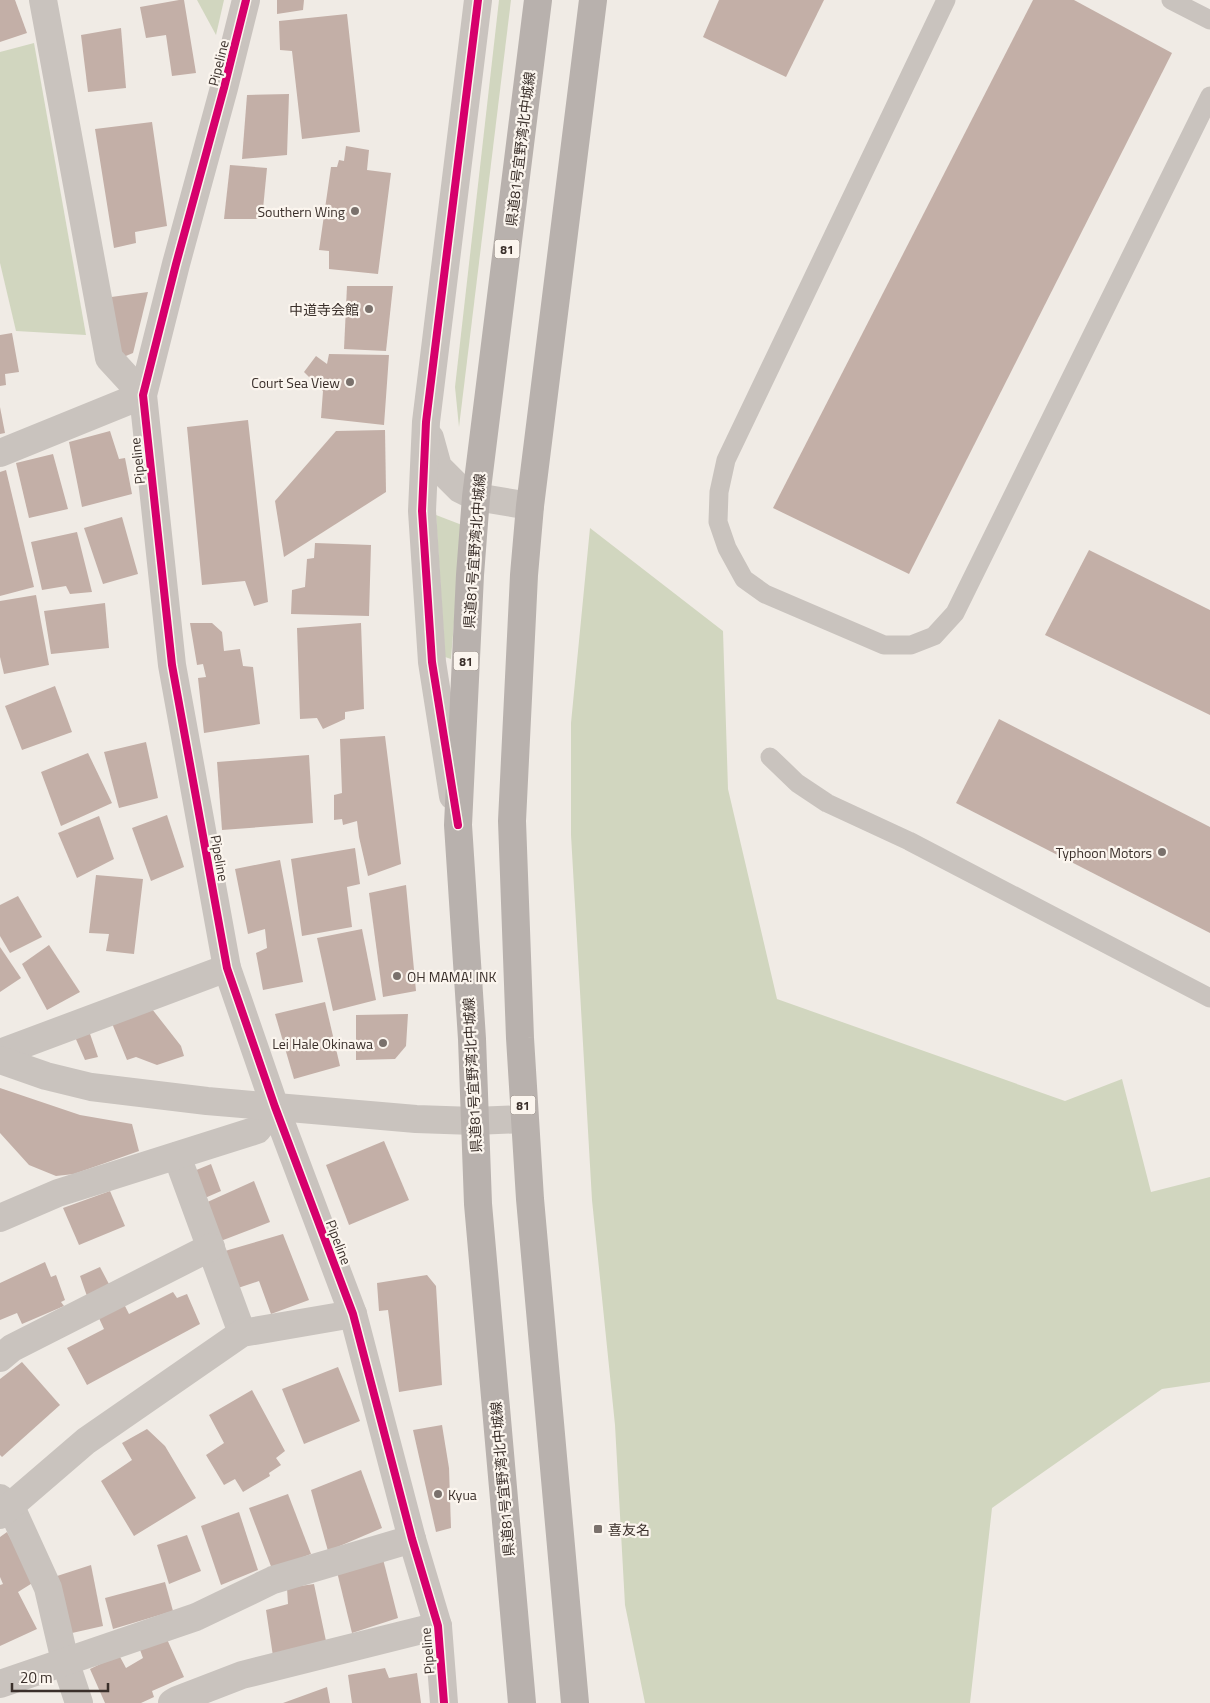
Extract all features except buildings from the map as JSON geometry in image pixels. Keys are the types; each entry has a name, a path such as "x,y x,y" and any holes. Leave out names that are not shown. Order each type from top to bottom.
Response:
{"main road":[{"name":"県道81号宜野湾北中城線","path":"522,1703 478,1204 472,1039 458,825 470,576 476,497 538,0"},
{"name":"81","path":"575,1703 524,1119 512,821 524,575 530,506 593,0"}],"street":[{"path":"0,453 143,395 109,358 43,0"},
{"name":"Pipeline","path":"246,0 143,395 172,665 227,968 275,1107 353,1314 412,1539 438,1626 444,1703"},
{"path":"458,825 432,662 422,511 426,422 478,0"},
{"path":"426,422 438,467 460,490 476,497 530,506"},
{"path":"0,1053 227,968"},
{"path":"0,1060 46,1076 91,1087 207,1101 416,1119 524,1119"},
{"path":"0,1218 58,1193 257,1130 275,1107"},
{"path":"177,1156 242,1333"},
{"path":"0,1358 12,1348 211,1247"},
{"path":"79,1703 66,1661 48,1588 4,1507 86,1441 242,1333 353,1314"},
{"path":"0,1684 196,1617 273,1580 412,1539"},
{"path":"172,1703 242,1675 438,1626"}],"lane":[{"path":"946,0 726,460 718,492 718,522 727,548 744,579 765,594 884,644 911,645 934,636 955,613 1210,96"},
{"path":"1171,0 1210,20"},
{"path":"770,757 797,783 827,803 909,841 1210,998"}],"green space":[{"path":"197,0 224,0 216,35"},
{"path":"499,0 511,0 459,427 455,387"},
{"path":"34,43 86,335 16,331 0,263 0,52"},
{"path":"436,515 462,525 451,659 445,657"},
{"path":"590,528 723,631 728,789 777,999 1065,1101 1122,1079 1151,1192 1210,1177 1210,1382 1162,1389 992,1508 970,1703 645,1703 625,1605 615,1425 592,1200 571,835 571,723"}],"cycle path":[{"path":"246,0 143,395 172,665 227,968 275,1107 353,1314 412,1539 438,1626 444,1703"},
{"path":"458,825 432,662 422,511 426,422 478,0"}],"place":[{"name":"Southern Wing","path":"355,211"},
{"name":"中道寺会館","path":"369,309"},
{"name":"Court Sea View","path":"350,382"},
{"name":"Typhoon Motors","path":"1162,852"},
{"name":"OH MAMA! INK","path":"397,976"},
{"name":"Lei Hale Okinawa","path":"383,1043"},
{"name":"Kyua","path":"438,1494"},
{"name":"喜友名","path":"598,1529"}]}
